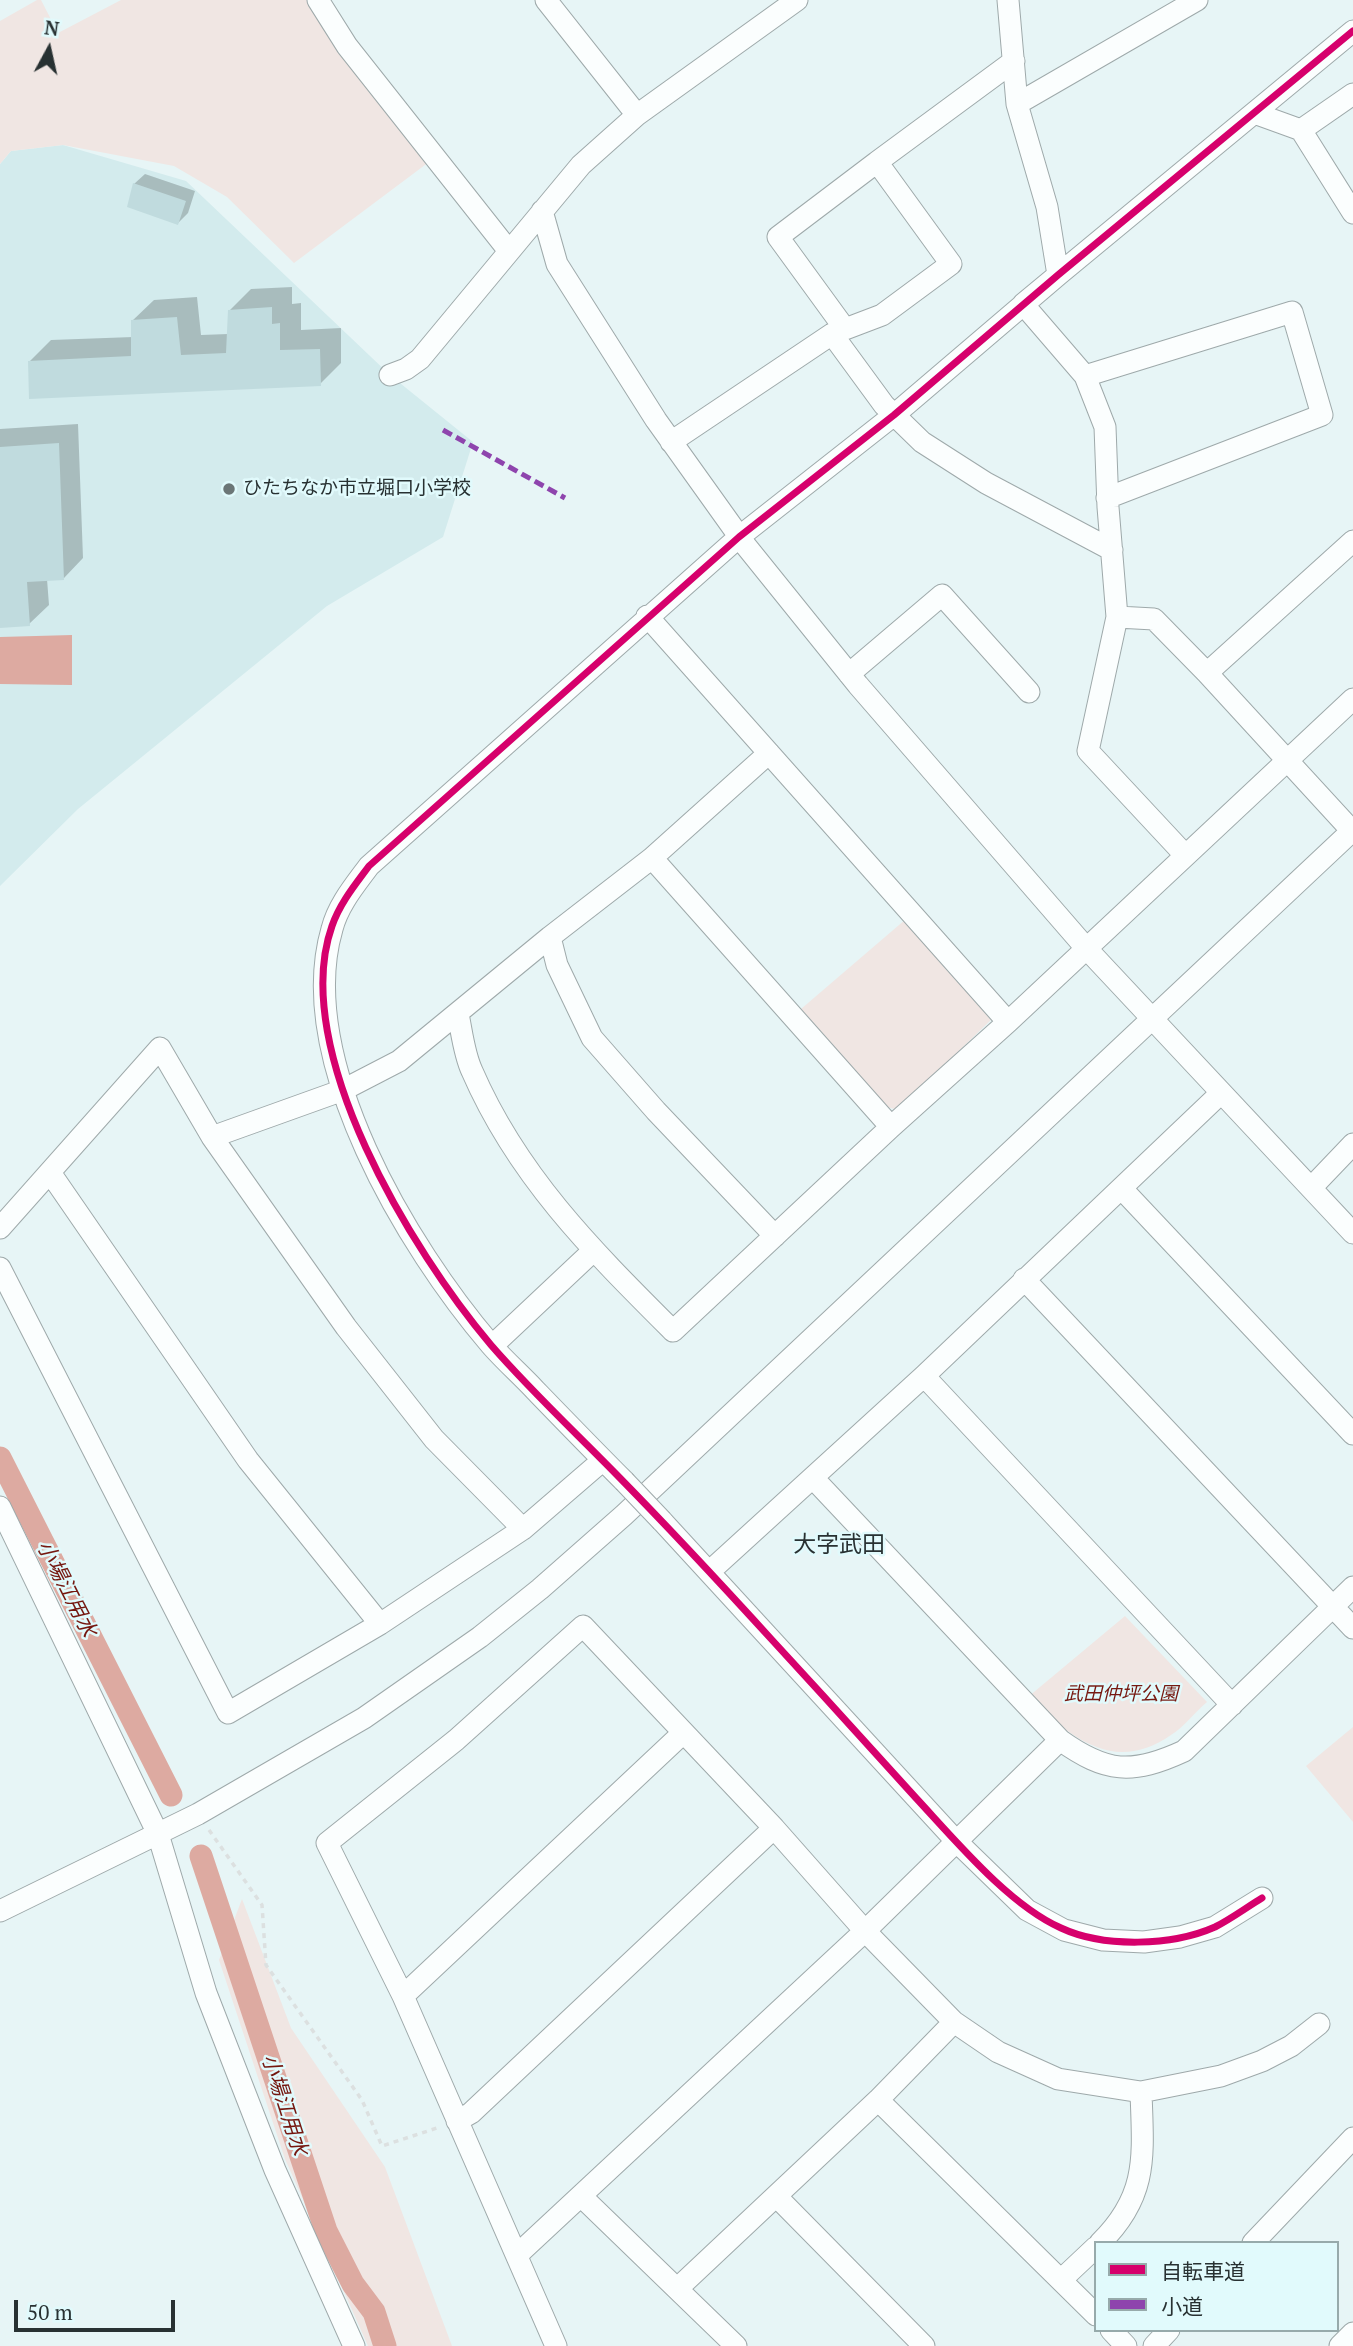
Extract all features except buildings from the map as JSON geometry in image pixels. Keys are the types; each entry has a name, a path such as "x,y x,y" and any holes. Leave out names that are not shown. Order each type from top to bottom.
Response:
{"street":[{"path":"318,0 346,46 509,251"},
{"path":"546,0 637,115"},
{"path":"390,375 406,369 420,359 581,165 637,115 797,0"},
{"path":"1008,0 1017,104 1047,207 1058,275"},
{"path":"1017,104 1197,0"},
{"path":"1262,1898 1215,1927 1180,1937 1144,1942 1104,1940 1064,1930 1027,1910 957,1842 662,1521 492,1346 425,1255 371,1157 343,1090 328,1039 323,999 324,959 332,926 347,897 369,866 739,537 894,415 1023,304 1353,31"},
{"path":"1014,61 778,237 884,405 922,442 986,483 1112,550"},
{"path":"1301,130 1353,94"},
{"path":"1254,113 1301,130 1353,213"},
{"path":"671,442 838,331 882,315 951,264 877,162"},
{"path":"542,211 557,264 671,442 739,537 849,674 1086,948 1353,1233"},
{"path":"1023,304 1085,376 1105,427 1107,498 1117,617 1088,751 1185,855"},
{"path":"1085,376 1292,312 1322,415 1107,498"},
{"path":"1207,673 1353,541"},
{"path":"849,674 942,595 1029,692"},
{"path":"647,616 1008,1022"},
{"path":"0,1911 198,1814 364,1718 459,1652 540,1589 624,1516 1352,831 1207,673 1154,620 1117,617"},
{"path":"458,1014 471,1069 501,1128 531,1176 593,1251 673,1331 1353,699"},
{"path":"212,1137 343,1090 399,1061 550,937 652,858 769,753"},
{"path":"652,858 891,1127"},
{"path":"550,937 557,965 593,1038 656,1111 775,1236"},
{"path":"0,1228 51,1174 160,1048 212,1137 346,1327 434,1439 523,1529"},
{"path":"709,1572 924,1376 1221,1094"},
{"path":"1311,1188 1353,1144"},
{"path":"51,1174 248,1460 380,1624"},
{"path":"1122,1189 1353,1434"},
{"path":"492,1346 593,1251"},
{"path":"0,1269 228,1713 380,1624 523,1529 603,1460"},
{"path":"1024,1279 1353,1628"},
{"path":"924,1376 1232,1706"},
{"path":"813,1478 1059,1740 1081,1755 1103,1765 1129,1768 1157,1764 1184,1751 1353,1587"},
{"path":"0,1507 158,1834 206,1993 275,2170 354,2346"},
{"path":"556,2346 403,1996 327,1843 456,1740 583,1626 774,1828 865,1931 954,2022 998,2052 1058,2079 1141,2092 1221,2076 1262,2061 1291,2046 1319,2024"},
{"path":"403,1996 683,1733"},
{"path":"517,2255 865,1931 1059,1740"},
{"path":"457,2121 471,2113 774,1828"},
{"path":"678,2288 878,2100 954,2022"},
{"path":"1102,2241 1129,2207 1140,2181 1141,2092"},
{"path":"878,2100 1094,2313"},
{"path":"1255,2241 1353,2138"},
{"path":"582,2197 736,2346"},
{"path":"777,2197 924,2346"},
{"path":"1062,2279 1094,2249"},
{"path":"1113,2332 1126,2346"},
{"path":"1154,2346 1167,2332"},
{"path":"1340,2346 1353,2333"}],"path":[{"path":"198,1814 262,1905 266,1965 362,2099 382,2146 457,2121"}],"shaded area":[{"name":"ひたちなか市立堀口小学校","path":"63,145 186,181 390,375 473,442 443,537 327,606 78,809 0,886 0,164 11,151"},
{"path":"72,635 72,685 0,684 0,637"}],"green space":[{"path":"41,0 58,33 121,0 308,0 429,162 294,263 227,197 174,166 63,145 11,151 0,164 0,21"},
{"path":"906,919 993,1018 898,1110 887,1107 801,1009"},
{"name":"武田仲坪公園","path":"1125,1616 1207,1702 1176,1732 1150,1746 1130,1752 1094,1746 1077,1737 1028,1697"},
{"path":"1353,1727 1353,1822 1306,1766"},
{"path":"242,1899 291,2028 385,2167 452,2346 368,2346 285,2159 219,1960"}],"waterway":[{"name":"小場江用水","path":"0,1458 171,1795"},
{"name":"小場江用水","path":"201,1856 326,2231 353,2284 374,2312 385,2346"}],"marked path":[{"path":"443,430 565,498"}],"cycle path":[{"path":"1262,1898 1215,1927 1179,1938 1138,1942 1097,1939 1061,1928 1041,1918 984,1870 696,1557 506,1362 460,1306 395,1205 366,1148 342,1089 327,1031 323,976 335,918 348,894 369,866 739,537 894,415 1058,275 1353,31"}],"place":[{"name":"ひたちなか市立堀口小学校","path":"229,489"}],"district":[{"name":"大字武田","path":"839,1545"}]}
